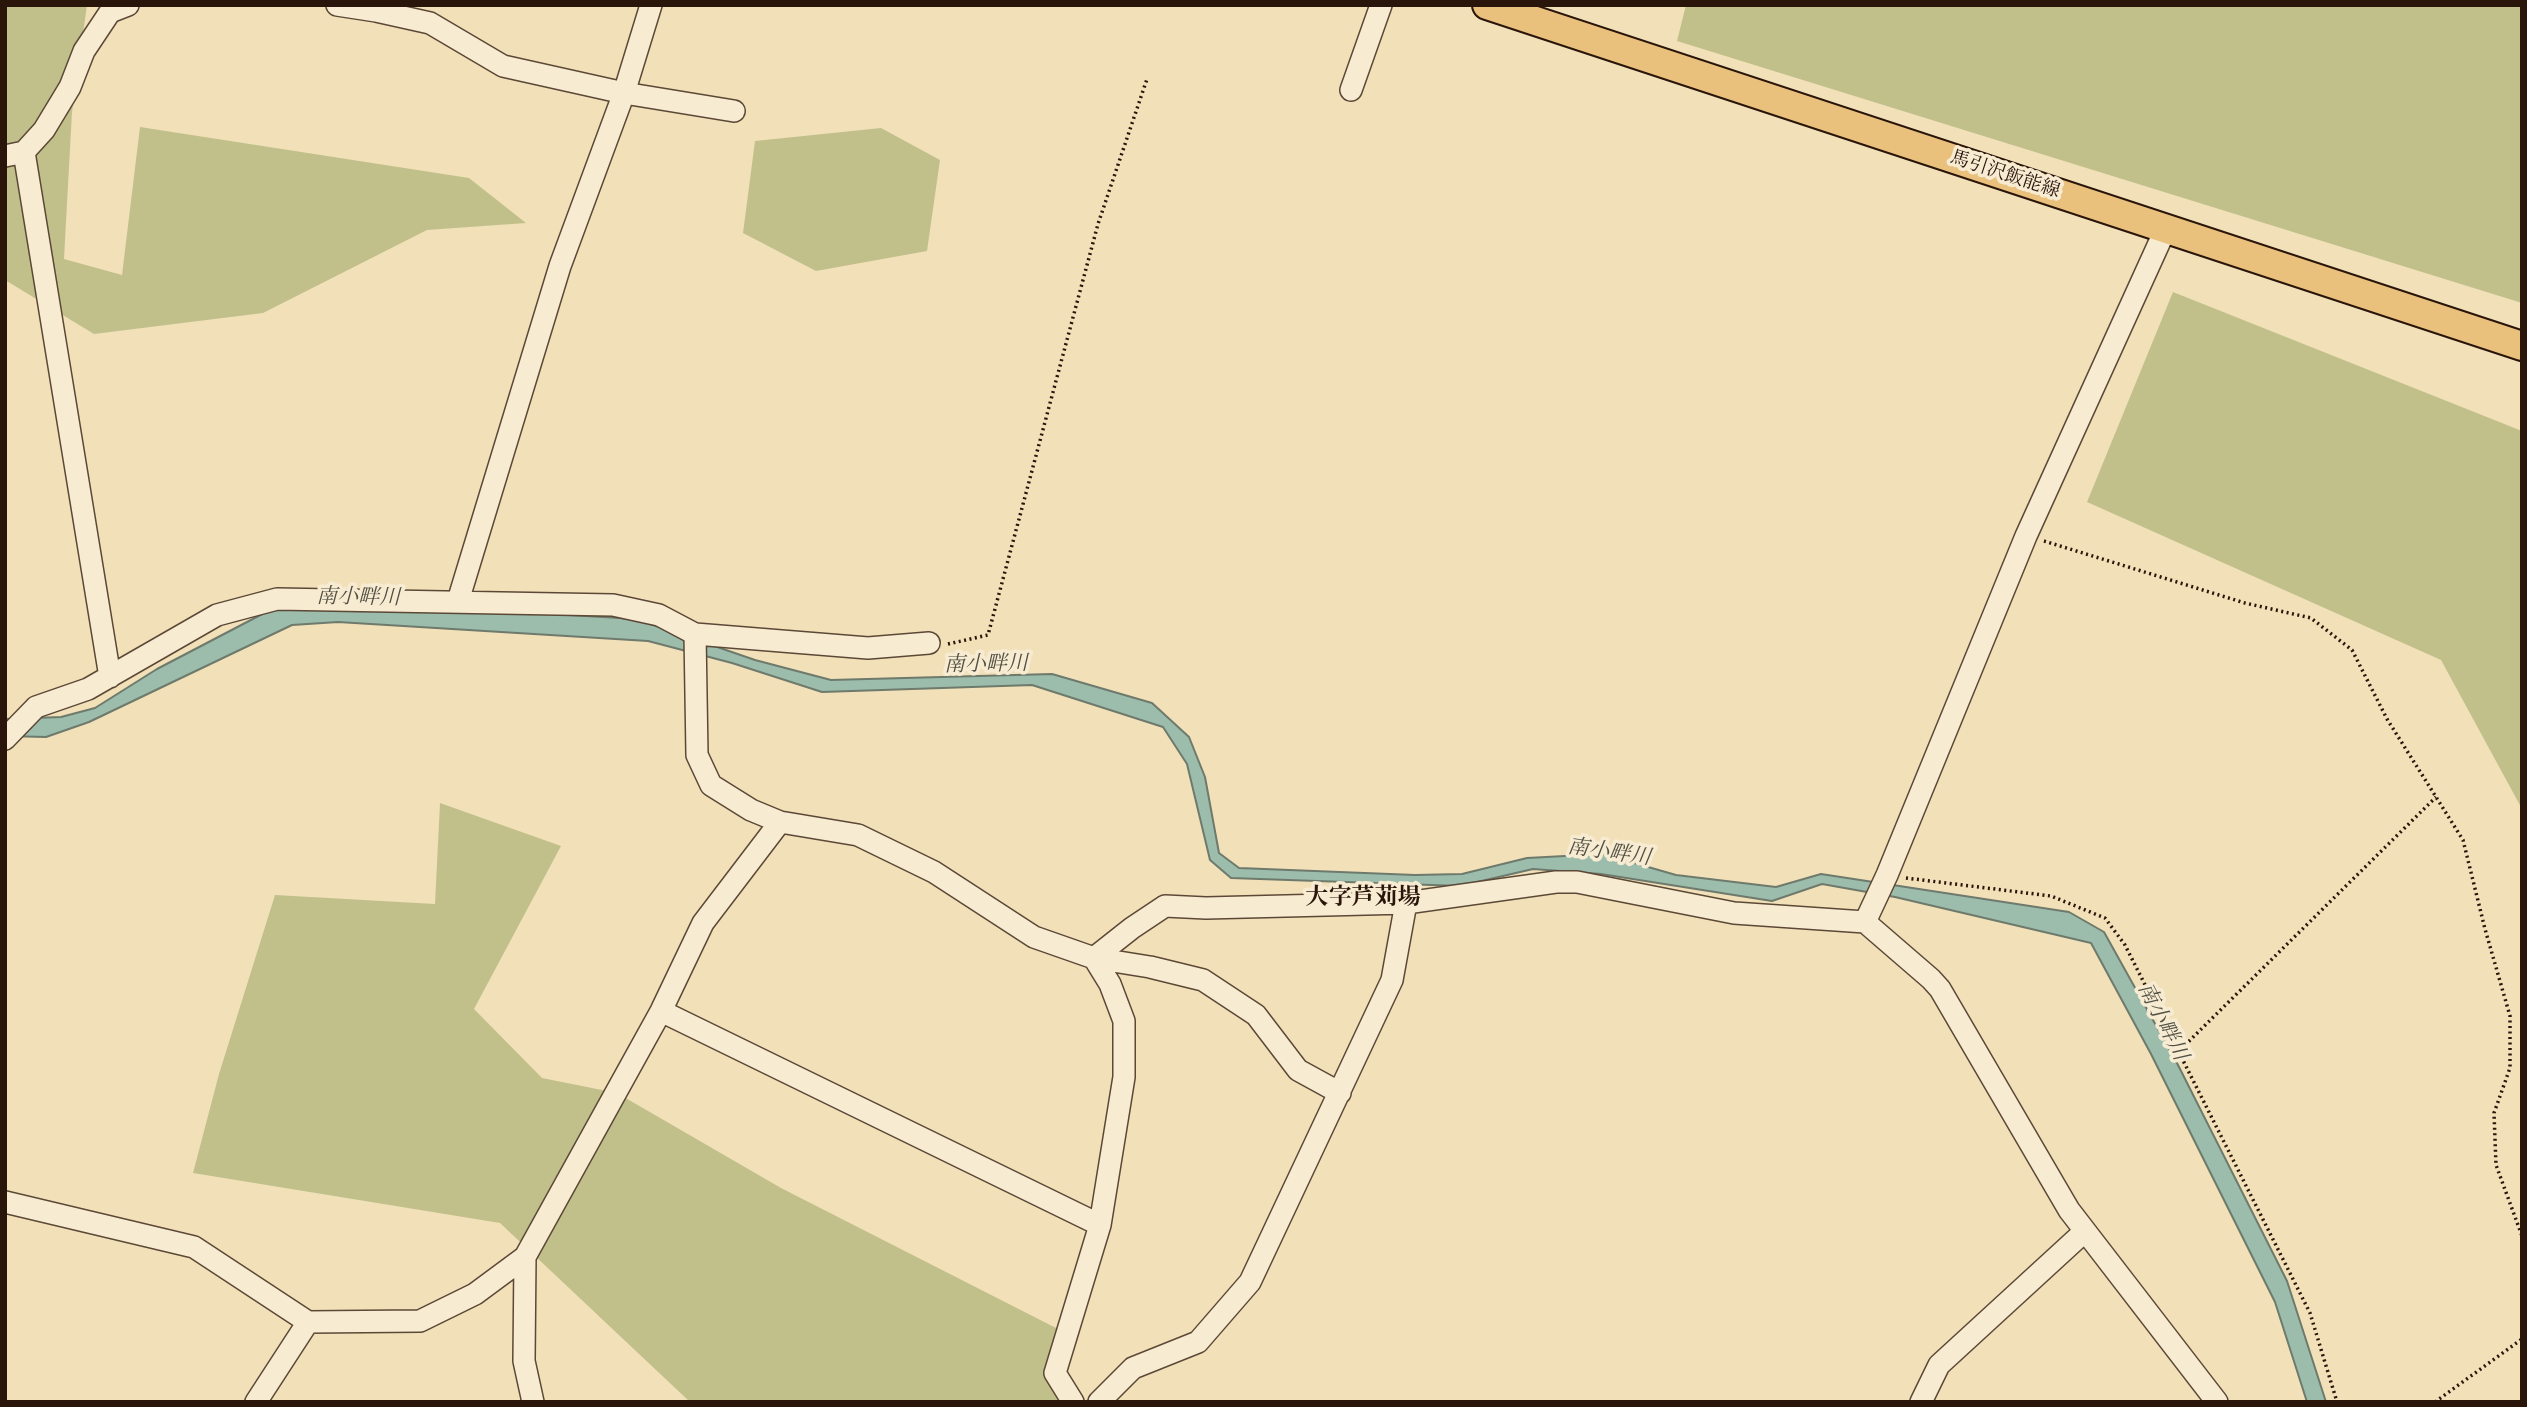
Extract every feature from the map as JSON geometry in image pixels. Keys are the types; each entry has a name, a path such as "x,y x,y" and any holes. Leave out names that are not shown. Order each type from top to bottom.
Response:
{"main road":[{"name":"馬引沢飯能線","path":"1487,5 2522,346"}],"street":[{"path":"337,5 376,11 428,14 503,66 624,93 734,111"},
{"path":"458,601 560,266 624,93 651,5"},
{"path":"1351,90 1381,5"},
{"path":"110,677 15,154 44,130 70,87 84,51 117,7"},
{"path":"1869,915 2026,536 2166,228"},
{"path":"5,739 36,707 88,689 217,615 277,599 613,605 659,615 695,634 867,648 929,643"},
{"path":"695,634 697,755 711,785 751,810 780,822 858,835 934,872 1034,937 1094,958 1150,967 1203,980 1256,1016 1298,1070 1340,1093"},
{"path":"5,1202 194,1247 308,1322 421,1321 475,1294 525,1257 661,1011 704,923 780,822"},
{"path":"1094,958 1166,906 1206,908 1406,903 1556,882 1577,882 1734,914 1869,915 1940,989 2084,1233 2217,1402"},
{"path":"1099,1402 1133,1368 1198,1342 1250,1283 1392,980 1406,903"},
{"path":"1073,1402 1055,1373 1100,1225 1124,1077 1125,1021 1110,984 1094,958"},
{"path":"661,1011 1100,1225"},
{"path":"1921,1402 1939,1365 2084,1233"},
{"path":"525,1257 524,1361 533,1402"},
{"path":"256,1402 308,1322"}],"path":[{"path":"929,643 946,644 988,635 1098,224 1147,79"},
{"path":"2026,536 2245,604 2311,618 2352,650 2387,719 2463,840 2484,929 2510,1016 2510,1068 2494,1113 2496,1166 2522,1236"},
{"path":"2177,1053 2436,797"},
{"path":"1886,878 2051,896 2105,918 2124,945 2310,1313 2337,1402"},
{"path":"2435,1402 2522,1339"}],"shaded area":[{"path":"5,5 87,5 72,112 64,259 122,275 140,127 469,178 526,223 427,230 263,313 94,334 5,280"},
{"path":"1686,5 2522,5 2522,303 1677,41"},
{"path":"881,128 940,160 927,251 816,271 743,233 755,141"},
{"path":"2173,292 2522,431 2522,809 2441,660 2087,502"},
{"path":"270,610 502,611 636,619 755,660 831,680 1052,674 1152,703 1189,737 1205,777 1219,853 1239,868 1415,875 1462,874 1527,858 1603,854 1676,875 1776,887 1821,874 2069,912 2104,932 2178,1065 2287,1281 2326,1402 2307,1402 2275,1302 2151,1054 2091,943 1895,897 1822,884 1772,901 1601,874 1533,869 1460,886 1231,878 1210,860 1187,764 1163,727 1032,685 822,692 732,663 648,641 338,622 292,625 89,722 46,737 5,736 5,719 61,717 95,708 157,669"},
{"path":"440,803 561,846 474,1009 542,1078 617,1093 781,1188 1058,1329 1068,1402 690,1402 500,1223 193,1173 219,1074 275,895 435,904"}],"district":[{"name":"大字芦苅場","path":"1363,898"}],"water label":[{"name":"南小畔川","path":"358,598"},
{"name":"南小畔川","path":"986,665"},
{"name":"南小畔川","path":"1609,853"},
{"name":"南小畔川","path":"2162,1022"}]}
